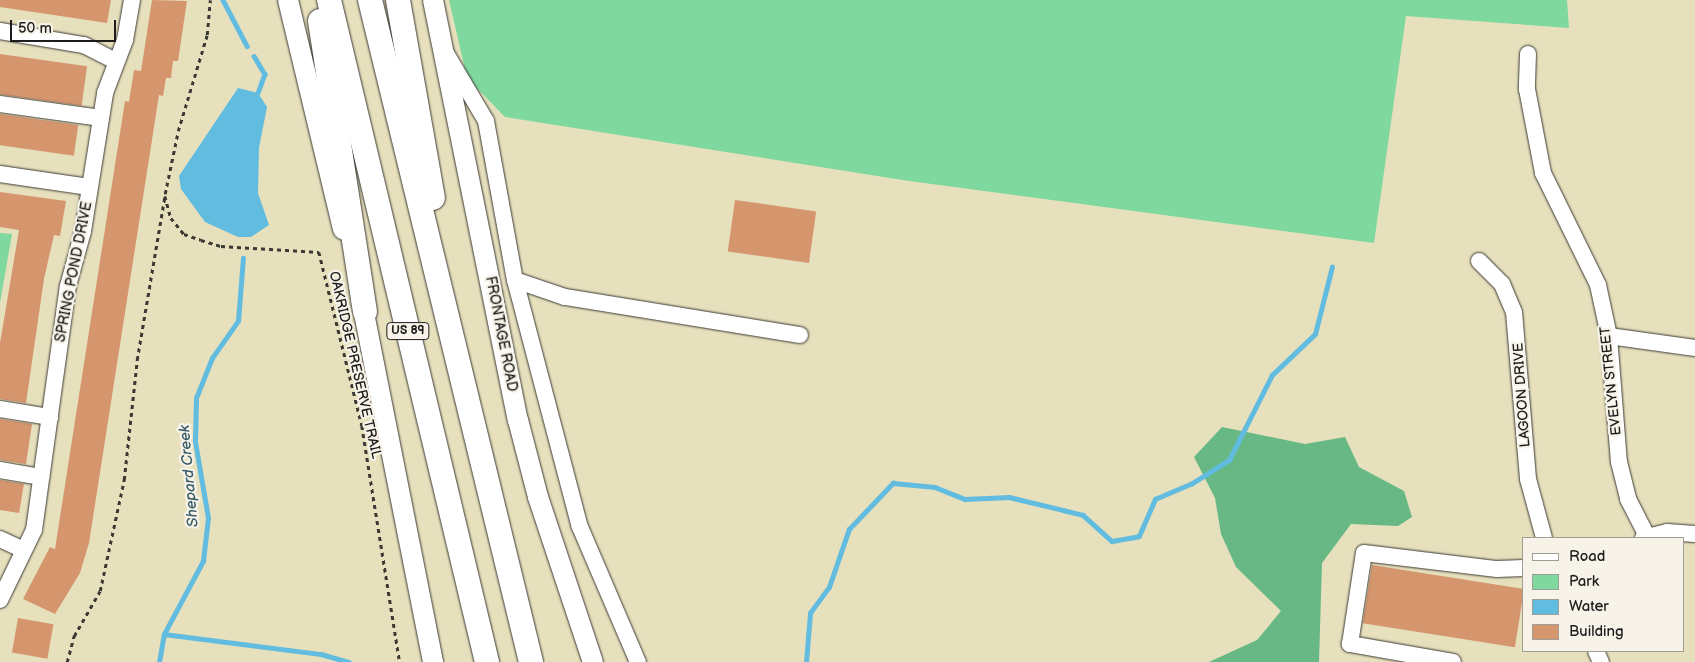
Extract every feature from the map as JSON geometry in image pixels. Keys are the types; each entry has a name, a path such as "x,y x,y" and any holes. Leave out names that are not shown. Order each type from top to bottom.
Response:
{"highway":[{"path":"317,0 365,312"},
{"name":"US 89","path":"329,0 487,662"},
{"name":"US 89","path":"370,0 531,662"},
{"path":"398,0 473,426"}],"main road":[{"path":"288,0 365,312 433,662"},
{"name":"FRONTAGE ROAD","path":"432,0 518,420 538,497 593,662"}],"street":[{"name":"SPRING POND DRIVE","path":"0,600 34,530 68,286 90,188 101,118 132,0"},
{"path":"0,31 84,45 116,61"},
{"path":"443,48 486,121 515,280 580,527 638,662"},
{"name":"EVELYN STREET","path":"1528,54 1527,88 1543,173 1598,285 1609,336 1619,462 1628,498 1645,537"},
{"path":"0,104 101,118"},
{"path":"0,174 90,188"},
{"name":"LAGOON DRIVE","path":"1480,261 1502,284 1514,312 1528,479 1544,537"},
{"path":"515,280 565,297 800,335"},
{"path":"1609,336 1695,348"},
{"path":"0,409 50,417"},
{"path":"0,470 41,477"},
{"path":"1645,537 1695,534"},
{"path":"0,539 24,550"},
{"path":"1453,662 1350,644 1364,554 1497,569 1522,568"}],"path":[{"name":"OAKRIDGE PRESERVE TRAIL","path":"67,662 74,636 100,591 124,480 137,360 165,194 178,131 206,35 210,0"},
{"name":"OAKRIDGE PRESERVE TRAIL","path":"165,194 170,218 184,234 221,246 320,252 362,426 400,662"}],"green space":[{"path":"449,0 1567,0 1569,28 1406,16 1374,243 909,181 505,117 467,78"},
{"path":"0,233 12,234 0,303"},
{"path":"1222,427 1305,444 1345,437 1359,467 1404,491 1412,517 1398,526 1351,524 1322,563 1319,662 1209,662 1257,640 1281,611 1236,567 1221,534 1215,498 1194,457"}],"water":[{"path":"238,88 258,93 267,107 259,148 258,193 269,225 251,237 238,237 205,222 181,189 179,176"}],"building":[{"path":"0,0 111,0 107,23 0,7"},
{"path":"152,0 187,1 178,61 173,61 171,78 166,78 163,96 159,95 89,543 80,573 55,614 23,599 50,547 55,549 125,101 129,102 134,70 141,71"},
{"path":"0,54 87,66 82,106 0,94"},
{"path":"0,114 78,125 74,156 0,145"},
{"path":"0,192 66,201 60,236 54,235 44,279 26,403 0,399 0,343 19,230 0,227"},
{"path":"735,200 816,211 809,263 728,251"},
{"path":"0,419 32,424 26,464 0,460"},
{"path":"0,480 24,484 19,513 0,510"},
{"path":"1372,565 1522,589 1522,602 1515,647 1363,623"},
{"path":"18,618 53,624 47,659 12,652"}],"waterway":[{"path":"223,0 247,46"},
{"path":"254,56 265,74 258,93"},
{"name":"Shepard Creek","path":"159,662 164,634 203,561 208,518 195,442 196,398 212,358 238,321 243,258"},
{"path":"806,662 810,613 829,587 849,529 893,483 935,487 965,499 1009,497 1083,515 1112,541 1139,536 1155,499 1191,484 1229,460 1272,375 1315,334 1332,267"},
{"path":"164,634 321,654 349,662"}]}
